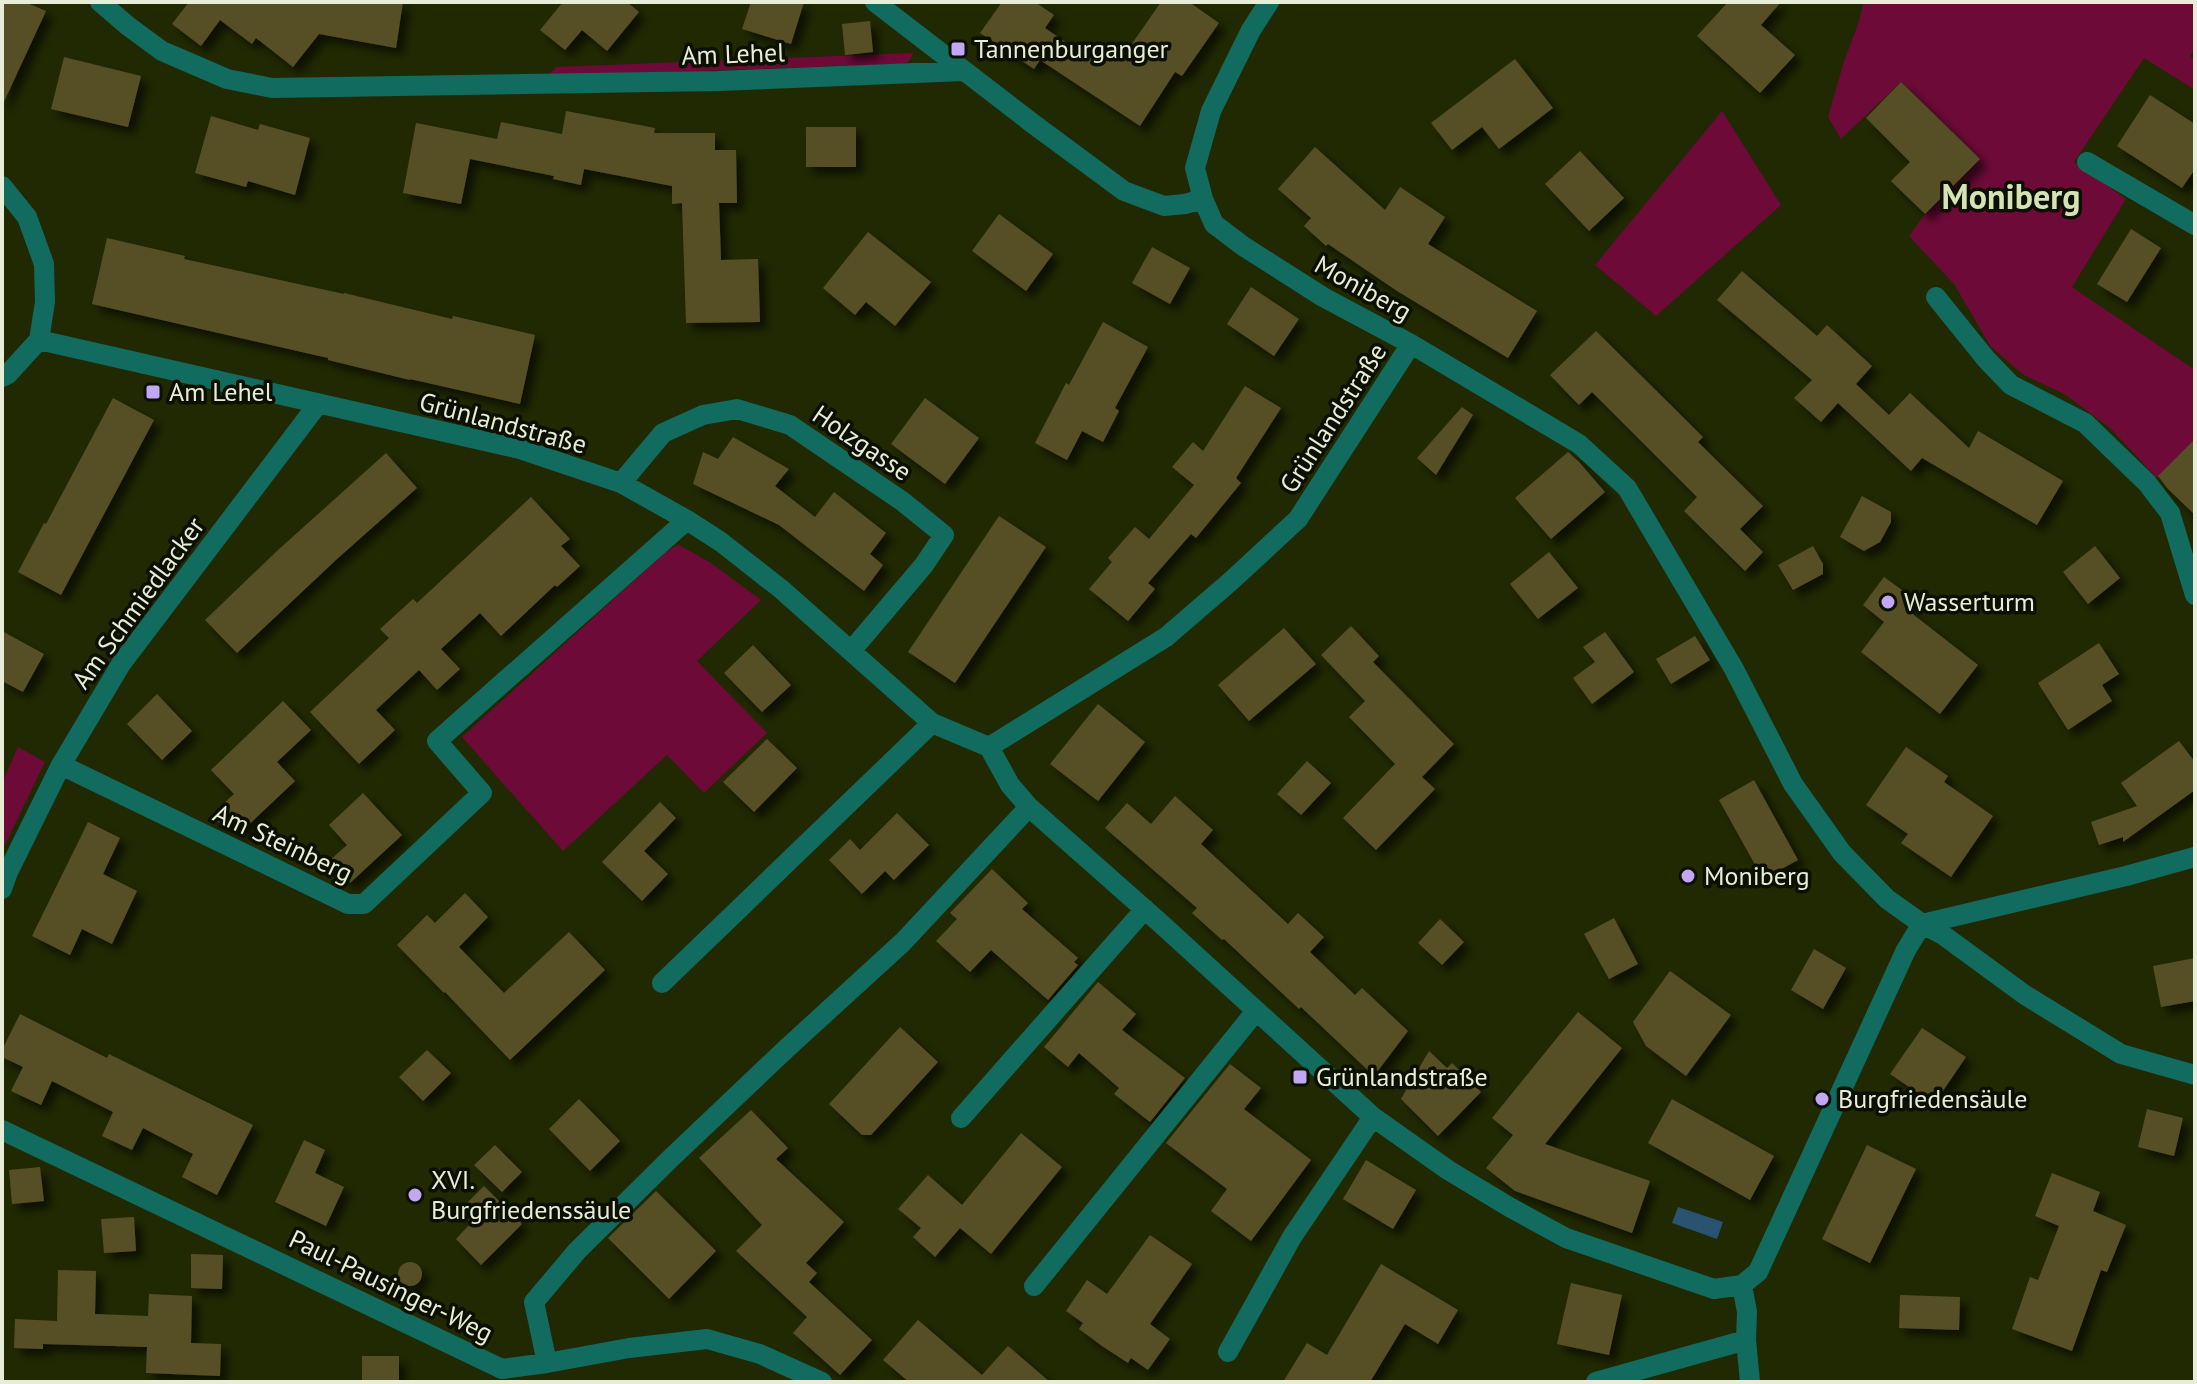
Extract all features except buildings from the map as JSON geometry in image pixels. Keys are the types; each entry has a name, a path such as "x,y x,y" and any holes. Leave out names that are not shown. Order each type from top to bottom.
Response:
{"street":[{"name":"Am Lehel","path":"100,2 162,51 227,79 272,88 702,81 964,71"},
{"path":"875,2 1124,191 1164,206 1203,199 1195,168 1211,111 1251,30 1269,2"},
{"path":"2087,162 2195,225"},
{"path":"2,186 27,217 44,264 45,302 39,340 2,377"},
{"name":"Moniberg","path":"1203,199 1214,224 1243,246 1323,297 1411,344 1579,444 1627,488 1734,669 1793,784 1842,853 1887,899 1943,935 2025,995 2121,1054 2195,1075"},
{"path":"1936,297 2011,385 2085,423 2147,483 2170,513 2195,595"},
{"name":"Grünlandstraße","path":"39,340 520,449 621,483 721,542 781,589 932,723 989,747 1166,637 1298,519 1411,344"},
{"name":"Am Schmiedlacker","path":"2,889 61,765 121,664 318,404"},
{"name":"Holzgasse","path":"621,483 663,433 703,415 737,409 790,425 902,501 944,535 924,565 851,651"},
{"name":"Am Steinberg","path":"61,765 348,904 364,904 482,793 437,741 687,520"},
{"path":"662,983 932,723"},
{"path":"989,747 1010,785 1029,807 1373,1117 1448,1170 1566,1238 1714,1289 1742,1285 1758,1272 1906,950 1922,924 2195,857"},
{"path":"547,1363 534,1302 577,1251 786,1049 903,942 1029,807"},
{"path":"961,1118 1145,909"},
{"path":"1034,1286 1256,1011"},
{"path":"1228,1352 1292,1237 1373,1117"},
{"name":"Paul-Pausinger-Weg","path":"2,1130 502,1369 707,1339 760,1354 822,1382"},
{"path":"1742,1285 1747,1312 1750,1382"},
{"path":"1596,1382 1746,1340"}],"shaded area":[{"path":"1864,2 2195,2 2195,49 2190,56 2195,60 2195,90 2144,58 2074,162 2126,199 2072,287 2195,370 2195,439 2157,478 2111,429 2066,395 2024,375 1991,347 1954,284 1909,236 1925,214 1980,159 1901,82 1841,139 1828,117"},
{"path":"913,53 909,61 901,64 548,76 556,67"},
{"path":"1722,111 1781,205 1656,316 1595,265"},
{"path":"679,545 711,563 761,600 697,661 767,733 704,793 667,755 563,851 462,737 669,549"},
{"path":"18,747 45,762 2,851 2,783"}],"water":[{"path":"1678,1207 1723,1222 1717,1239 1672,1223"}],"place":[{"name":"Tannenburganger","path":"958,49"},
{"name":"Am Lehel","path":"153,392"},
{"name":"Wasserturm","path":"1888,602"},
{"name":"Moniberg","path":"1688,876"},
{"name":"Grünlandstraße","path":"1300,1077"},
{"name":"Burgfriedensäule","path":"1822,1099"},
{"name":"XVI. Burgfriedenssäule","path":"415,1195"}],"district":[{"name":"Moniberg","path":"2011,197"}]}
